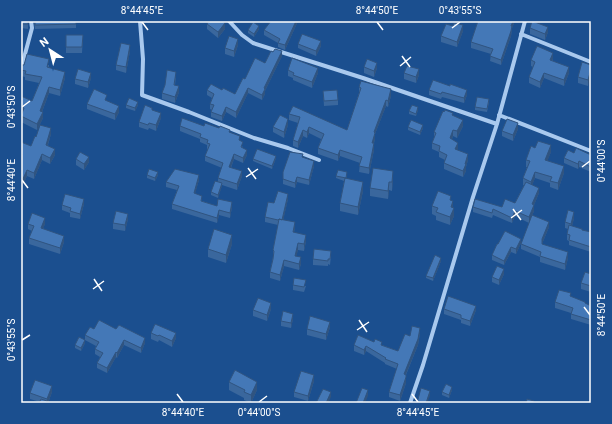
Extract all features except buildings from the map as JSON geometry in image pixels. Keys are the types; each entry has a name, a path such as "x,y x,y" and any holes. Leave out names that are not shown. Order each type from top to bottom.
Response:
{"street":[{"path":"21,69 32,28 31,21"},
{"path":"140,21 143,59 142,95 254,138 288,148 319,160"},
{"path":"229,21 242,36 253,43 363,78 497,124"},
{"path":"410,403 423,365 473,197 500,115 525,21"},
{"path":"521,34 591,62"},
{"path":"500,115 591,151"}]}
